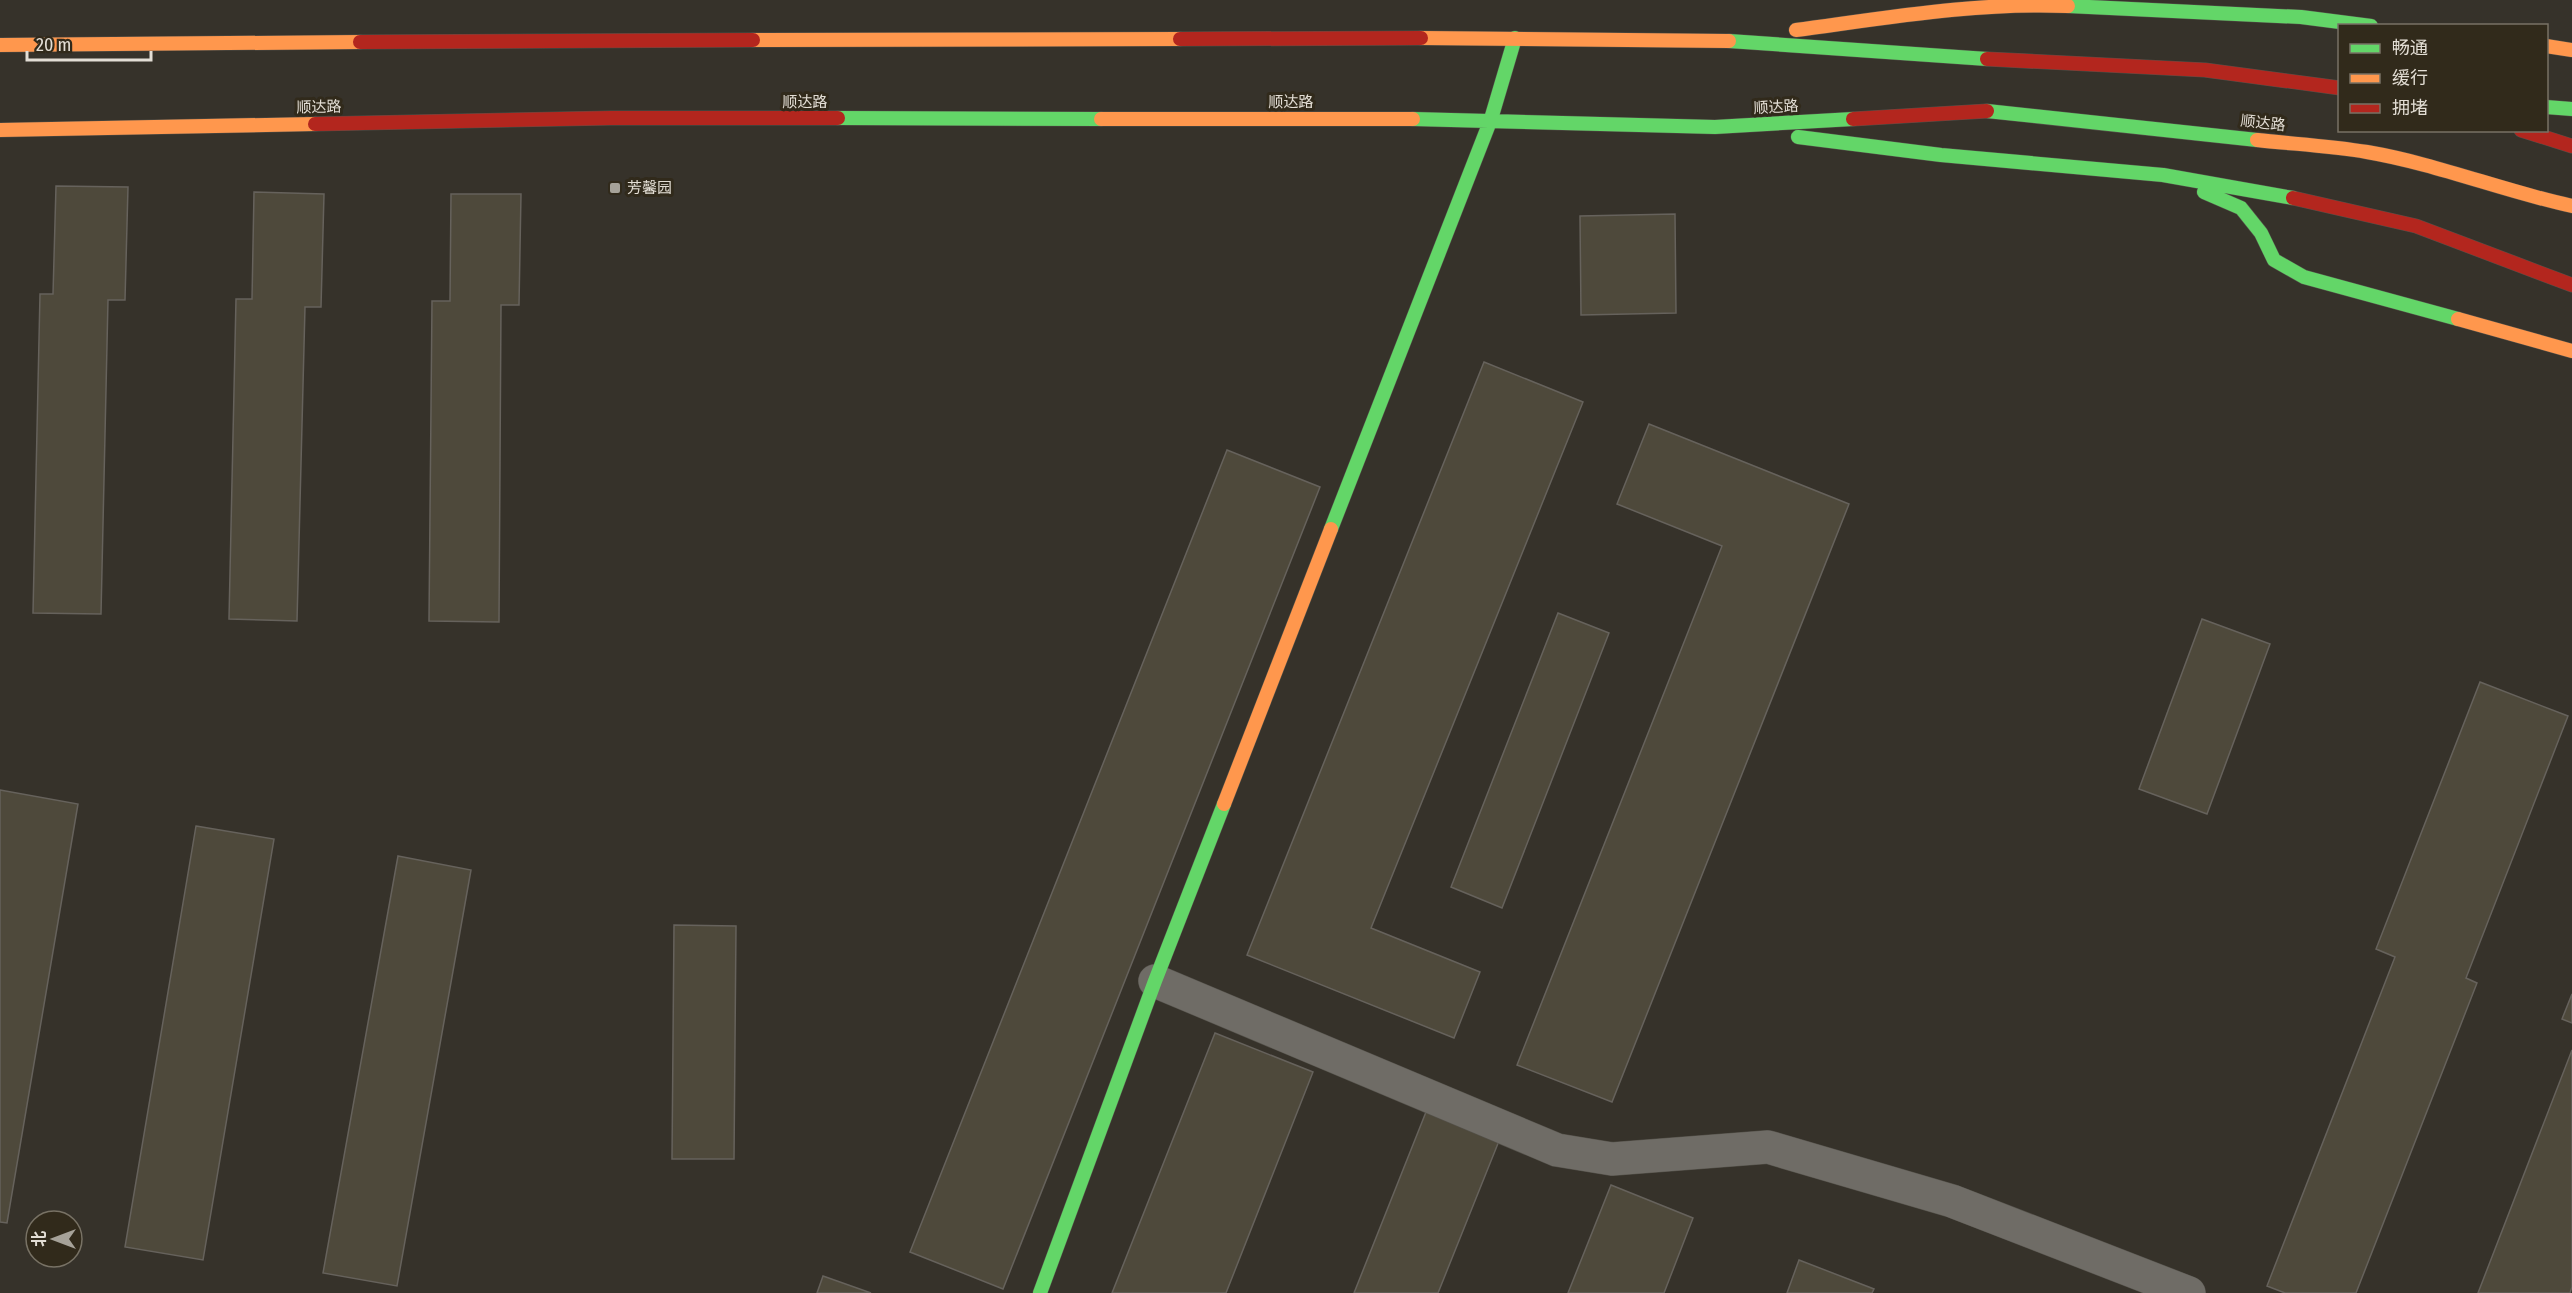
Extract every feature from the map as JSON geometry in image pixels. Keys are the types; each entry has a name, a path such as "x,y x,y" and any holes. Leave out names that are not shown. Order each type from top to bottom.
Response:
{"main road":[{"path":"1716,40 2030,1 2289,16 2355,24"},
{"path":"1040,1293 1155,981 1491,119 1515,38"},
{"path":"0,45 1515,38 1716,40 1987,59 2205,70 2338,88"},
{"path":"2548,46 2572,50"},
{"path":"2548,107 2572,109"},
{"name":"顺达路","path":"0,130 611,118 1491,119 1715,127 1987,111 2367,152 2433,168 2520,195 2572,206"},
{"path":"1715,127 1941,155 2163,175 2275,194 2416,226 2572,285"},
{"path":"2527,132 2572,146"},
{"path":"2163,175 2241,208 2261,233 2274,260 2304,277 2572,351"},
{"path":"2520,195 2562,217"}],"street":[{"path":"1155,981 1557,1150 1612,1159 1768,1147 1952,1201 2189,1293"}],"building":[{"path":"56,186 128,187 125,300 108,300 101,614 33,613 40,294 53,294"},
{"path":"254,192 324,194 321,307 305,307 297,621 229,619 236,299 252,299"},
{"path":"451,194 521,194 519,305 501,305 499,622 429,621 432,301 450,301"},
{"path":"1675,214 1676,313 1581,315 1580,216"},
{"path":"1484,362 1583,402 1371,928 1480,972 1454,1038 1247,955"},
{"path":"1649,424 1849,504 1612,1102 1517,1065 1722,546 1617,504"},
{"path":"1227,450 1320,487 1003,1289 910,1252"},
{"path":"1558,613 1609,633 1502,908 1451,887"},
{"path":"2202,619 2270,644 2207,814 2139,789"},
{"path":"2480,682 2568,716 2466,978 2477,983 2356,1293 2285,1293 2267,1286 2395,957 2376,949"},
{"path":"0,790 78,804 7,1223 0,1222"},
{"path":"196,826 274,839 203,1260 125,1247"},
{"path":"398,856 471,870 397,1286 323,1273"},
{"path":"674,925 736,926 734,1159 672,1159"},
{"path":"2572,994 2572,1023 2562,1019"},
{"path":"1215,1033 1313,1072 1226,1293 1112,1293"},
{"path":"2572,1050 2572,1287 2570,1293 2478,1293"},
{"path":"1426,1112 1499,1141 1438,1293 1354,1293"},
{"path":"1611,1185 1693,1218 1664,1293 1568,1293"},
{"path":"1799,1260 1874,1289 1872,1293 1787,1293"},
{"path":"823,1276 871,1293 817,1293"}],"traffic: fast":[{"path":"2068,6 2301,17 2355,24"},
{"path":"1331,529 1491,119 1515,38"},
{"path":"1729,41 1987,59"},
{"path":"2548,107 2572,109"},
{"path":"1987,111 2257,140"},
{"path":"838,118 1101,119"},
{"path":"1413,119 1715,127 1853,119"},
{"path":"1798,137 1941,155 2163,175 2293,198"},
{"path":"2204,192 2241,208 2261,233 2274,260 2304,277 2458,319"},
{"path":"1040,1293 1155,981 1224,804"}],"traffic: slow":[{"path":"1796,30 1966,9 2000,6 2068,6"},
{"path":"1421,38 1729,41"},
{"path":"753,40 1180,39"},
{"path":"0,45 360,42"},
{"path":"2548,46 2572,50"},
{"path":"1101,119 1413,119"},
{"path":"0,130 315,124"},
{"path":"2257,140 2340,148 2393,157 2572,206"},
{"path":"2458,319 2572,351"},
{"path":"1224,804 1331,529"}],"traffic: jam":[{"path":"1180,39 1421,38"},
{"path":"360,42 753,40"},
{"path":"1987,59 2205,70 2338,88"},
{"path":"1853,119 1987,111"},
{"path":"315,124 611,118 838,118"},
{"path":"2527,132 2572,146"},
{"path":"2293,198 2416,226 2572,285"}],"place":[{"name":"芳馨园","path":"615,188"}]}
